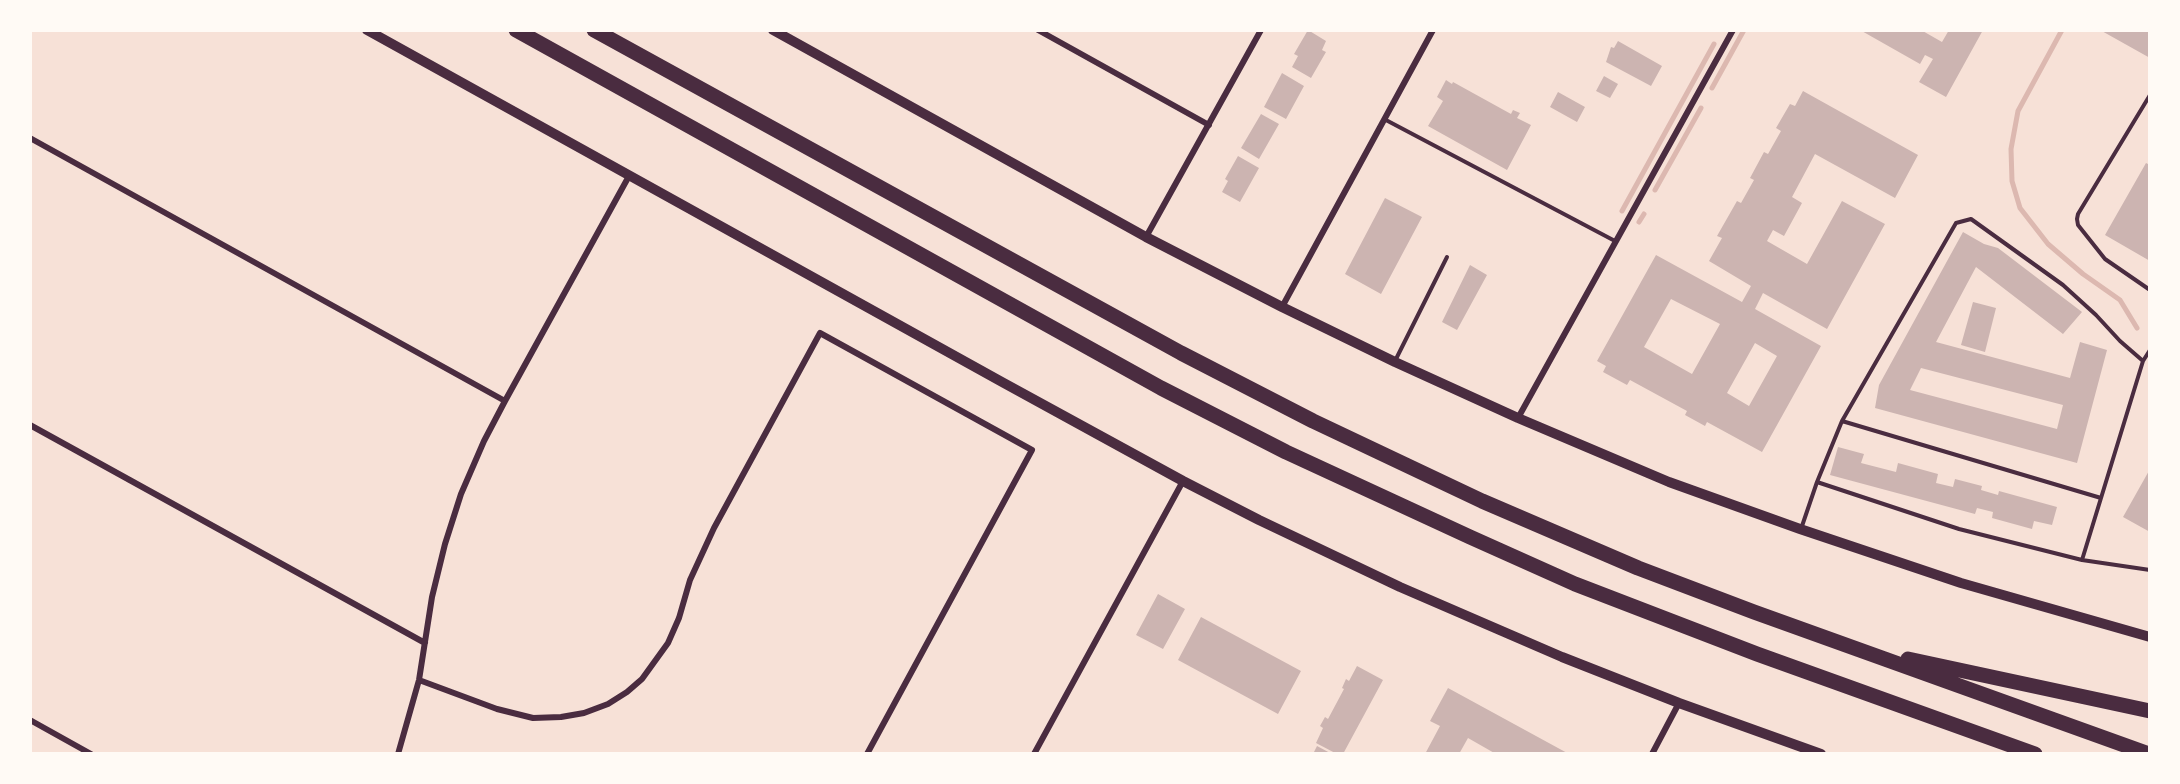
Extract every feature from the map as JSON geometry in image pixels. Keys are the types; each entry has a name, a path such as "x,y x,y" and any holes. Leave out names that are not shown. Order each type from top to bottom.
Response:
{"highway":[{"path":"516,30 1161,388 1286,452 1575,584 1757,654 2035,754"},
{"path":"594,30 1181,353 1313,421 1482,501 1628,563 2149,754"},
{"path":"1855,648 2150,711"},
{"path":"1991,738 2016,754"}],"main road":[{"path":"367,30 1183,481 1259,520 1400,587 1522,640 1679,703 1821,754"},
{"path":"773,30 1146,237 1282,308 1518,418 1669,482 1800,529 1961,583 2149,635"}],"street":[{"path":"1038,30 1209,124"},
{"path":"1146,237 1261,30"},
{"path":"1282,308 1433,30"},
{"path":"1518,418 1731,31"},
{"path":"30,138 505,401"},
{"path":"398,754 419,680 437,576 461,494 484,441 505,401 629,176"},
{"path":"419,680 497,709 533,718 584,713 608,704 627,692 642,679 668,643 679,618 690,580 714,528 820,333 1032,450 867,754"},
{"path":"30,425 425,643"},
{"path":"1034,754 1183,481"},
{"path":"1652,754 1679,703"},
{"path":"30,720 91,754"}],"lane":[{"path":"2150,94 2077,219 2079,225 2105,259 2150,290"},
{"path":"1384,119 1615,241"},
{"path":"1800,529 1842,421 1956,223 1971,219 2063,285 2143,362"},
{"path":"1395,362 1447,256"},
{"path":"2082,560 2143,362 2150,350"},
{"path":"1842,421 2101,498"},
{"path":"1817,482 1959,529 2082,560 2150,570"}],"building":[{"path":"1308,30 1326,41 1322,50 1326,52 1311,78 1292,67 1298,56 1294,54"},
{"path":"1860,30 1921,30 1942,42 1949,30 1983,30 1946,97 1919,82 1933,59 1925,55 1920,64"},
{"path":"2100,30 2150,30 2150,58"},
{"path":"1618,41 1662,66 1651,86 1606,62 1611,47 1614,48"},
{"path":"1282,73 1304,86 1286,119 1264,107"},
{"path":"1604,76 1618,84 1610,98 1596,91"},
{"path":"1446,80 1511,114 1513,110 1520,113 1517,118 1531,125 1507,170 1428,126 1443,101 1437,97"},
{"path":"1803,91 1918,155 1895,198 1815,154 1792,197 1802,203 1784,236 1773,230 1767,241 1807,264 1842,201 1885,224 1827,329 1763,293 1755,309 1821,346 1762,452 1707,422 1705,426 1685,415 1687,411 1630,380 1627,385 1603,372 1606,366 1597,361 1656,255 1742,302 1751,286 1709,261 1722,238 1717,236 1737,201 1741,203 1754,180 1750,178 1764,152 1768,154 1781,131 1776,128 1790,104 1795,106","holes":["1671,299 1720,324 1692,374 1644,347","1755,343 1777,356 1749,406 1727,393"]},
{"path":"1558,92 1585,107 1577,122 1550,107"},
{"path":"1261,114 1279,124 1259,159 1241,148"},
{"path":"1238,156 1259,168 1240,202 1222,192 1228,181 1225,179"},
{"path":"2146,163 2150,165 2150,261 2105,235"},
{"path":"1385,198 1422,217 1381,294 1345,274"},
{"path":"1963,232 1984,244 1998,248 2082,312 2063,334 1976,267 1936,342 2070,378 2080,342 2107,350 2077,463 1875,408 1879,385","holes":["1921,368 2063,405 2057,429 1910,390"]},
{"path":"1470,265 1487,275 1457,330 1442,322"},
{"path":"1973,302 1996,308 1985,352 1961,345"},
{"path":"1838,447 1864,454 1861,463 1896,472 1898,463 1938,474 1936,483 1953,487 1955,479 1982,486 1981,490 1998,495 1999,491 2057,507 2052,525 2034,521 2032,529 1992,518 1993,512 1977,508 1975,514 1830,475"},
{"path":"2150,469 2150,532 2123,517"},
{"path":"1158,594 1185,609 1163,649 1136,635"},
{"path":"1201,617 1301,671 1278,714 1178,660"},
{"path":"1357,666 1383,680 1343,754 1337,754 1316,743 1323,728 1320,726 1325,717 1328,719 1344,689 1342,688 1346,679 1349,681"},
{"path":"1448,688 1569,754 1496,754 1468,738 1459,754 1425,754 1440,726 1430,721"},
{"path":"1317,746 1332,754 1313,754"}],"waterway":[{"path":"1712,88 1744,30"},
{"path":"2062,30 2018,111 2011,149 2012,181 2020,208 2048,244 2083,274 2120,300 2137,328"},
{"path":"1622,211 1714,44"},
{"path":"1655,190 1701,108"},
{"path":"1639,222 1644,214"}]}
